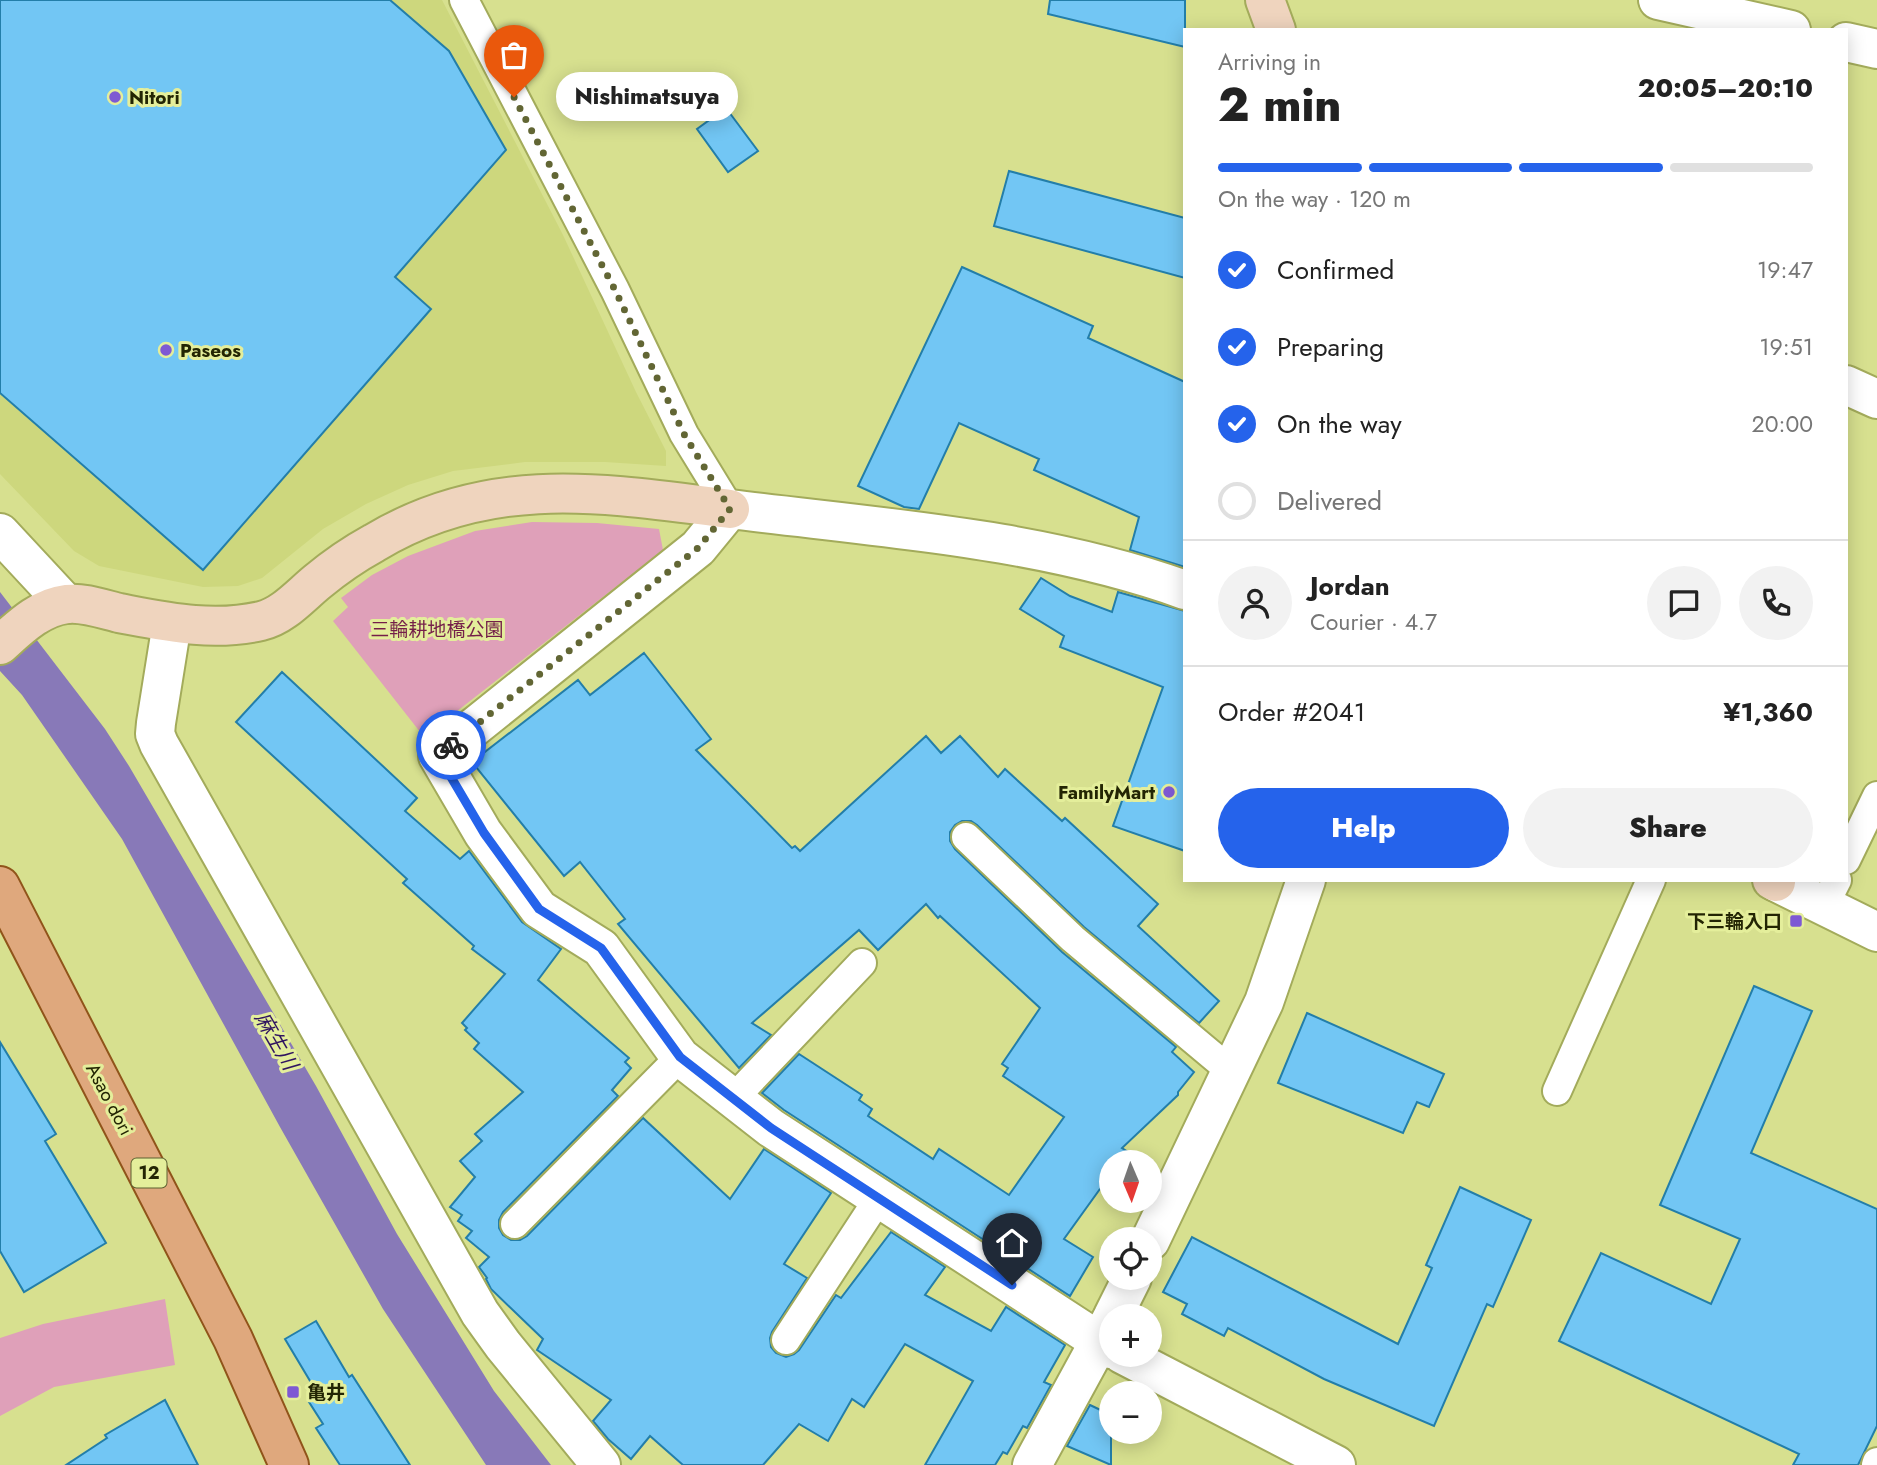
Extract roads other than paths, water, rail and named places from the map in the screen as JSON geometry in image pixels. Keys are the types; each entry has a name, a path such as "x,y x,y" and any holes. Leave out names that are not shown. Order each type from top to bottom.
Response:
{"main road":[{"name":"Asao dori","path":"0,886 233,1339 289,1465"}],"street":[{"path":"1265,0 1275,28"},
{"path":"1658,0 1781,28"},
{"path":"1848,43 1877,50"},
{"path":"1848,386 1877,399"},
{"path":"0,645 29,620 61,605 202,627 233,626 265,620 288,607 341,563 376,541 423,518 472,502 523,494 617,495 1020,546 1157,580 1183,589"},
{"path":"730,509 698,548 438,755 484,833 539,909 601,948 680,1057 771,1128 878,1198 1099,1329"},
{"path":"0,533 61,605"},
{"path":"172,623 156,723 155,734 159,744 480,1313 601,1465"},
{"path":"1157,1227 1264,1002 1305,882"},
{"path":"1779,882 1831,893 1877,932"},
{"path":"1032,1465 1099,1358"},
{"path":"1162,1366 1336,1465"}],"lane":[{"path":"464,0 608,278 684,434 730,509"},
{"path":"1848,856 1877,796"},
{"path":"966,838 1073,939 1232,1072"},
{"path":"1558,1091 1650,882"},
{"path":"733,1099 862,963"},
{"path":"515,1224 680,1057"},
{"path":"786,1340 878,1198"}],"water":[{"name":"麻生川","path":"0,592 105,729 129,766 316,1086 397,1234 494,1391 551,1465 486,1465 383,1309 122,839 22,695 0,671"}],"place":[{"name":"Nitori","path":"115,97"},
{"name":"Nishimatsuya","path":"514,97"},
{"name":"Paseos","path":"166,350"},
{"name":"FamilyMart","path":"1169,792"},
{"name":"下三輪入口","path":"1796,921"},
{"name":"亀井","path":"293,1392"}],"park label":[{"name":"三輪耕地橋公園","path":"437,629"}]}
